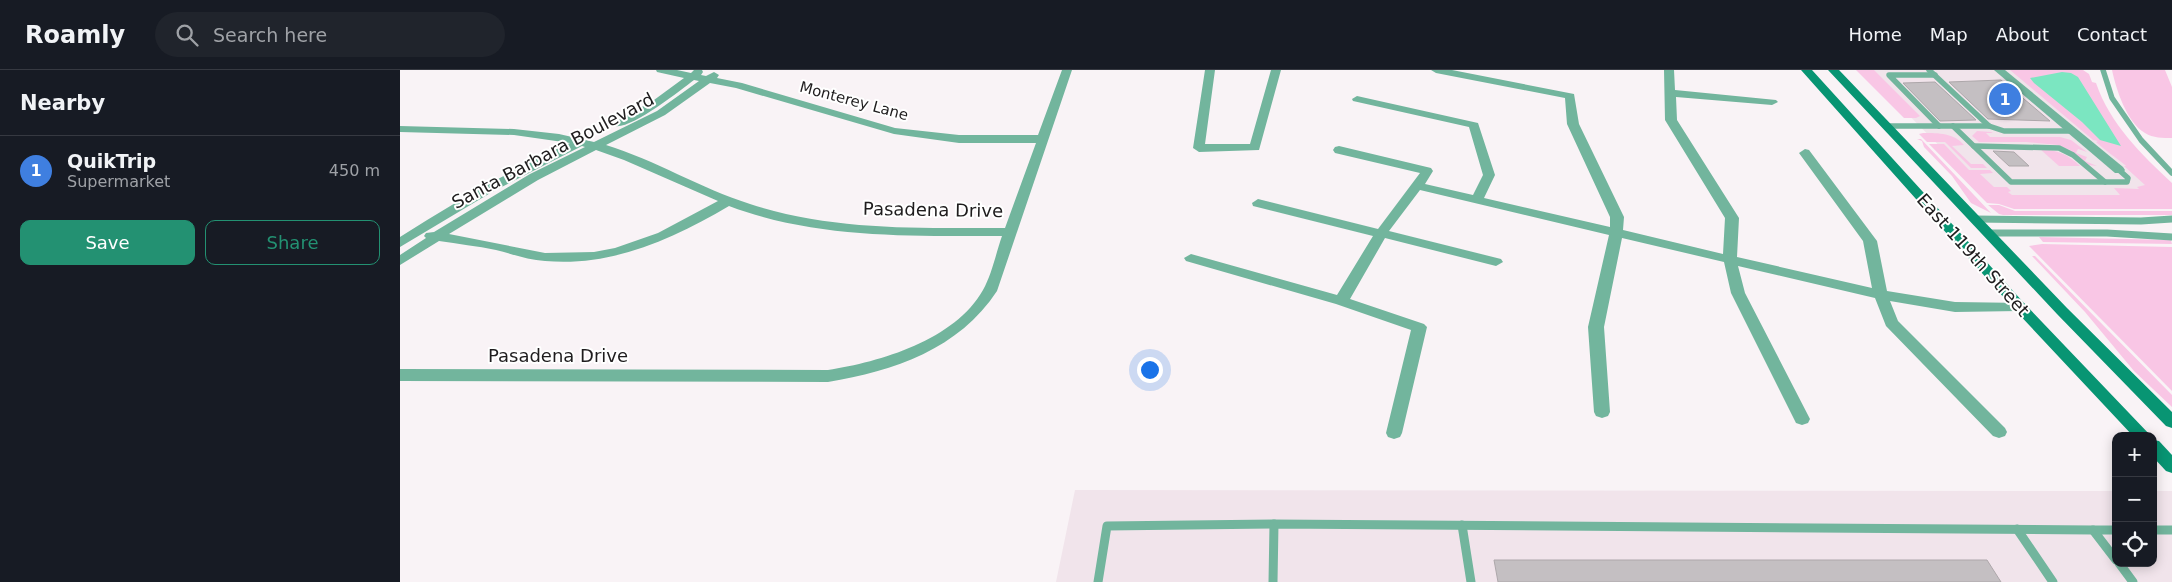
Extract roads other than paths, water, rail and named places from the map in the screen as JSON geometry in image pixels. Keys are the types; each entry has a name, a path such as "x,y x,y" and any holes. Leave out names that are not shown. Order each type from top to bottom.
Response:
{"main road":[{"name":"East 119th Street","path":"1806,70 2019,306 2139,432"},
{"name":"East 119th Street","path":"1833,70 2062,311 2172,422"},
{"path":"2157,450 2172,466"}],"street":[{"name":"Monterey Lane","path":"661,70 702,74 857,121 901,132 959,139 1043,139"},
{"name":"Santa Barbara Boulevard","path":"400,243 516,174 644,111 702,74 720,70"},
{"path":"1011,232 1067,70"},
{"path":"1210,70 1199,148 1255,147 1276,70"},
{"path":"1436,70 1570,96 1573,124 1617,217 1616,233 1596,327 1602,412"},
{"path":"1669,70 1671,120 1732,218 1730,260 1738,293 1802,419"},
{"path":"1998,70 2119,170"},
{"name":"Santa Barbara Boulevard","path":"400,261 436,236 534,177 661,114 702,74"},
{"path":"1671,93 1772,102"},
{"path":"1357,99 1474,125 1489,175 1477,200"},
{"name":"Pasadena Drive","path":"400,129 510,133 581,142 595,146 728,201 767,214 841,227 900,231 1011,232 990,291 970,316 944,336 920,350 891,362 852,373 793,377 400,375"},
{"path":"1339,150 1427,170 1382,232 1341,301"},
{"path":"1804,153 1870,241 1881,295 1890,323 1999,432"},
{"path":"1417,186 1881,295 1955,307 2019,306"},
{"path":"400,232 470,241 544,257 587,256 634,247 662,238 728,201"},
{"path":"1258,203 1382,232 1496,262"},
{"path":"1190,258 1341,301 1419,327 1394,433"}],"lane":[{"path":"1929,70 1989,126"},
{"path":"2102,70 2112,98 2141,140 2172,173"},
{"path":"1935,75 1889,76 1939,126"},
{"path":"1887,126 1989,126 2004,131 2073,131"},
{"path":"1954,126 2011,182 2128,182 2128,178 2119,170"},
{"path":"1974,146 2059,148 2073,155 2105,182"},
{"path":"1975,219 2141,221 2172,219"},
{"path":"1988,233 2107,233 2172,237"},
{"path":"1273,582 1274,524"},
{"path":"1098,582 1107,526 1274,524 2112,530"},
{"path":"1462,525 1471,582"},
{"path":"2017,529 2053,582"},
{"path":"2093,530 2112,555"},
{"path":"2157,530 2172,530"},
{"path":"2122,567 2133,582"}],"place":[{"name":"QuikTrip","path":"2005,99"}]}
